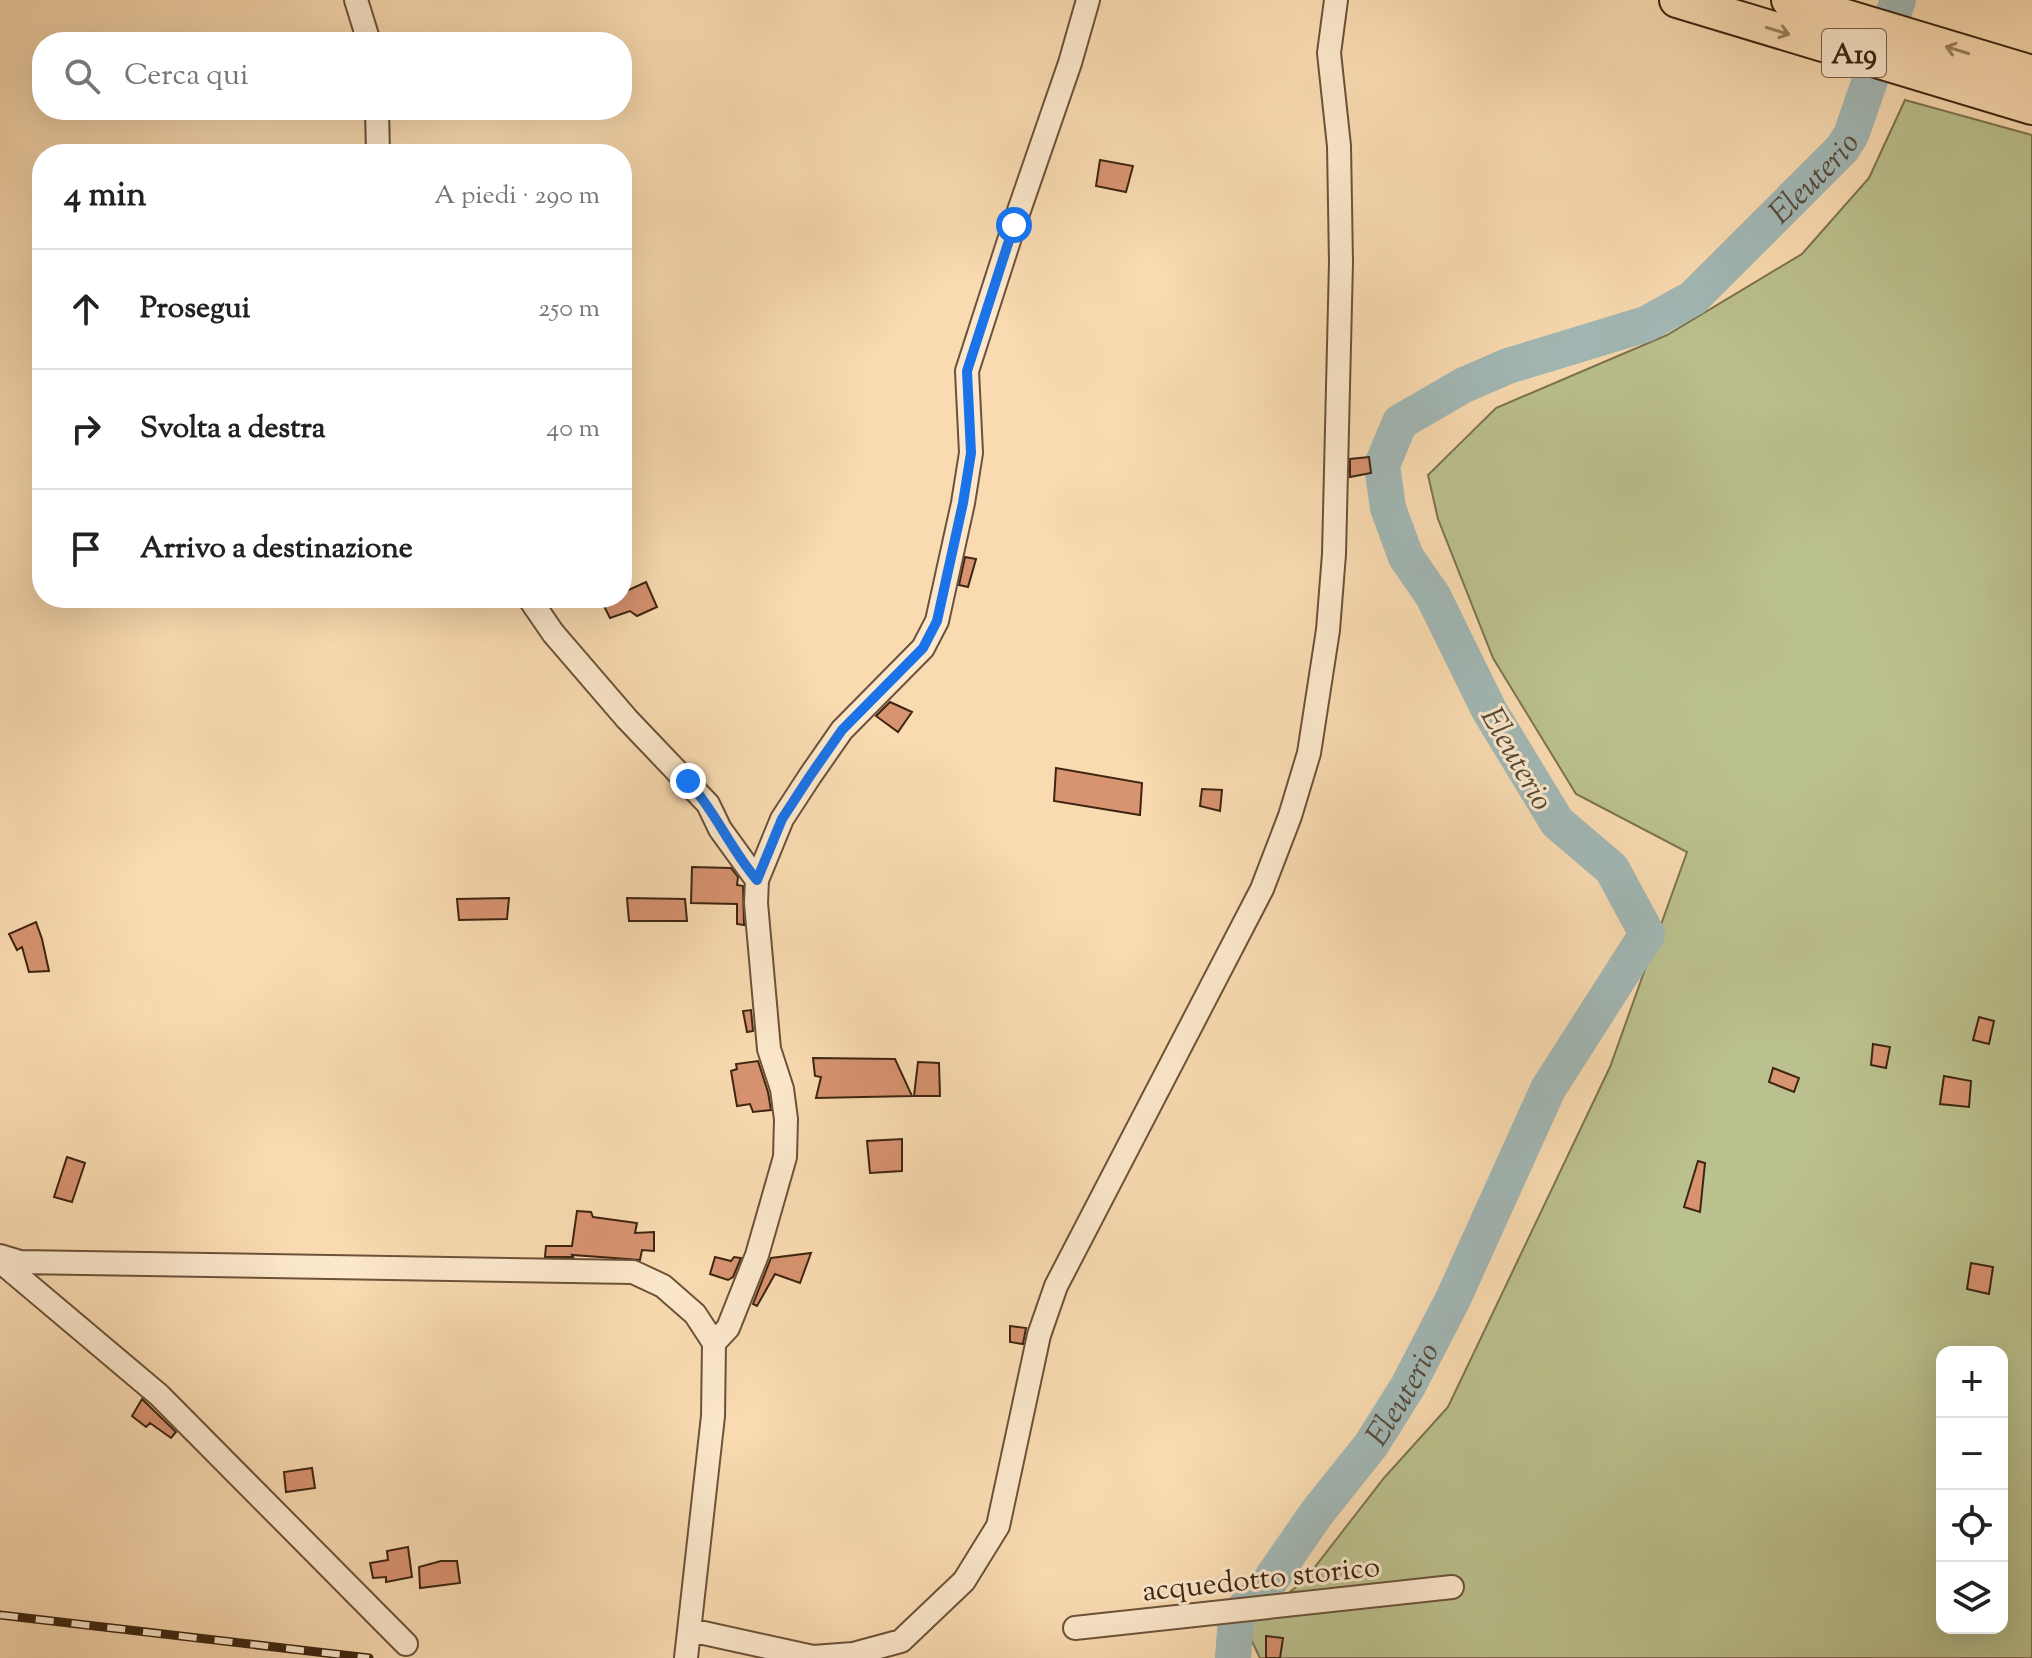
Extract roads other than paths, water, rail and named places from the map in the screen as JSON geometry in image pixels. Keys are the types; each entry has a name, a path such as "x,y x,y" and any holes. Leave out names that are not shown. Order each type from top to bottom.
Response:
{"highway":[{"name":"A19","path":"1677,0 2032,107"},
{"name":"A19","path":"1789,0 2032,73"}],"street":[{"path":"356,0 366,32"},
{"path":"714,1343 728,1328 757,1255 785,1157 786,1119 782,1089 769,1049 756,903 757,880 782,819 810,776 842,730 923,648 937,621 971,453 967,371 1070,63 1088,0"},
{"path":"690,1630 813,1657 853,1654 901,1641 964,1581 998,1526 1039,1335 1056,1286 1262,889 1290,816 1309,753 1328,630 1334,554 1341,262 1339,146 1329,53 1336,0"},
{"path":"377,120 378,144"},
{"path":"536,608 553,633 627,719 708,804 726,839 757,880"},
{"path":"0,1258 20,1262 633,1272 663,1286 695,1314 714,1343 713,1416 686,1658"},
{"path":"0,1258 159,1395 406,1644"},
{"name":"acquedotto storico","path":"1075,1628 1452,1587"}],"waterway":[{"name":"Eleuterio","path":"1233,1658 1236,1617 1265,1588 1316,1514 1371,1445 1408,1386 1453,1299 1548,1089 1647,934 1612,869 1557,822 1489,710 1433,596 1406,557 1388,508 1382,465 1400,422 1464,385 1508,366 1646,324 1693,298 1842,149 1851,135 1898,0"}],"railway":[{"path":"0,1615 369,1658"}]}
